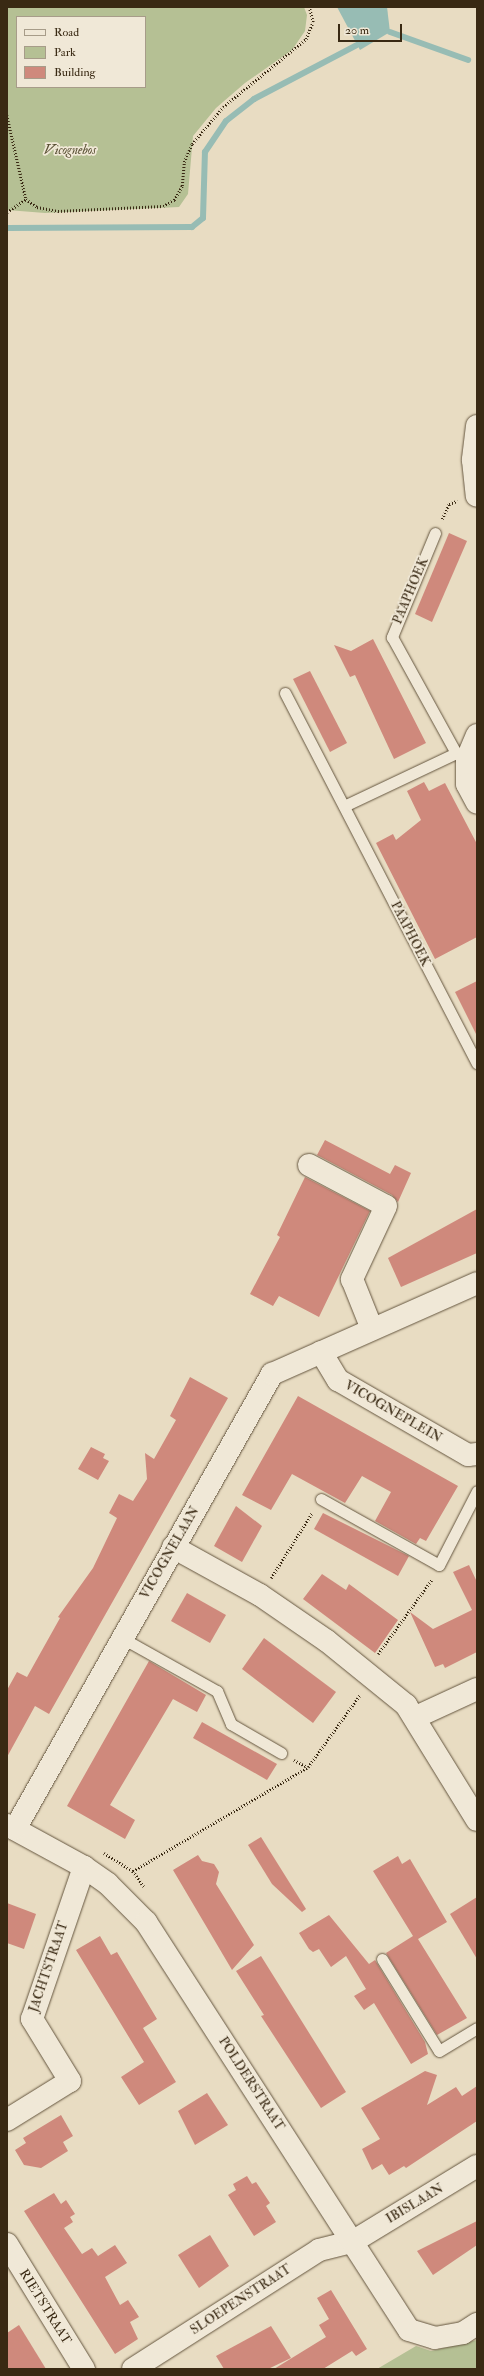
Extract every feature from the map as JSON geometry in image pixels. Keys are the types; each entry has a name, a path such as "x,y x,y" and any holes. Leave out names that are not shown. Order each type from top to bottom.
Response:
{"street":[{"path":"476,495 473,460 477,426"},
{"name":"PAAPHOEK","path":"477,735 462,756 467,784 477,803"},
{"path":"309,1165 386,1206 352,1279 372,1329"},
{"name":"VICOGNELAAN","path":"11,1827 122,1638 272,1374 477,1283"},
{"name":"VICOGNEPLEIN","path":"321,1352 338,1380 468,1455 477,1454"},
{"path":"173,1547 260,1595 370,1674 416,1717 477,1820"},
{"path":"416,1717 477,1689"},
{"name":"POLDERSTRAAT","path":"11,1827 84,1867 118,1892 146,1922 354,2241 409,2330 434,2338 462,2333 477,2324"},
{"name":"JACHTSTRAAT","path":"7,2120 70,2081 32,2019 84,1867"},
{"name":"IBISLAAN","path":"354,2241 477,2166"},
{"name":"SLOEPENSTRAAT","path":"134,2369 319,2250 354,2241"},
{"name":"RIETSTRAAT","path":"7,2244 84,2369"}],"lane":[{"name":"PAAPHOEK","path":"435,533 392,637 462,756"},
{"name":"PAAPHOEK","path":"285,693 477,1063"},
{"path":"344,806 462,756"},
{"path":"321,1498 439,1565 477,1492"},
{"path":"122,1638 217,1691 231,1724 281,1753"},
{"path":"382,1959 439,2052 477,2028"}],"path":[{"path":"7,115 26,199 37,207 58,211 163,206 174,200 182,186 184,162 192,144 223,107 306,39 313,22 308,7"},
{"path":"7,212 26,199"},
{"path":"435,533 449,504 476,495"},
{"path":"260,1595 321,1498"},
{"path":"133,1871 308,1767 426,1590 439,1565"}],"green space":[{"name":"Vicognebos","path":"7,7 304,7 307,15 305,31 292,50 245,83 216,108 193,136 188,194 179,207 45,213 7,210"},
{"path":"477,2340 477,2369 377,2369 416,2346 431,2351"}],"water":[{"path":"337,7 387,7 390,32 360,50"}],"building":[{"path":"449,533 467,541 432,622 415,614"},
{"path":"373,639 426,743 394,759 355,675 350,677 334,645 351,651"},
{"path":"310,671 347,743 330,752 293,679"},
{"path":"424,782 429,791 445,783 477,844 477,937 435,959 376,843 393,834 396,840 421,820 407,791"},
{"path":"477,981 477,1036 455,992"},
{"path":"325,1140 390,1174 395,1165 411,1173 398,1202 392,1195 317,1155"},
{"path":"305,1177 370,1211 319,1317 279,1296 273,1306 250,1294 280,1237 277,1235"},
{"path":"477,1209 477,1253 401,1287 388,1258"},
{"path":"190,1377 228,1398 49,1714 35,1706 7,1757 7,1690 17,1672 27,1677 60,1618 58,1617 93,1568 117,1518 109,1513 119,1494 133,1501 147,1479 145,1453 154,1459 176,1420 170,1416"},
{"path":"298,1396 458,1486 426,1541 420,1538 416,1544 375,1521 391,1492 362,1476 345,1503 292,1474 271,1510 242,1495"},
{"path":"91,1447 105,1454 103,1458 109,1461 98,1480 78,1469"},
{"path":"236,1506 262,1526 242,1562 214,1546"},
{"path":"323,1513 409,1556 398,1576 314,1529"},
{"path":"469,1565 477,1582 477,1652 445,1668 443,1664 435,1667 410,1612 433,1629 472,1610 453,1572"},
{"path":"322,1574 346,1590 349,1584 398,1620 375,1653 303,1599"},
{"path":"187,1593 226,1615 210,1643 171,1621"},
{"path":"264,1638 336,1692 313,1723 242,1669"},
{"path":"149,1661 206,1695 197,1712 173,1699 110,1805 135,1820 125,1839 67,1806"},
{"path":"202,1722 277,1764 267,1780 193,1738"},
{"path":"261,1837 306,1909 302,1912 272,1884 248,1845"},
{"path":"198,1855 202,1861 214,1864 219,1872 216,1884 254,1945 232,1970 173,1870"},
{"path":"398,1856 402,1864 410,1859 447,1922 418,1939 467,2018 437,2035 386,1953 413,1936 373,1871"},
{"path":"477,1897 477,1959 450,1914"},
{"path":"7,1903 36,1914 24,1949 7,1943"},
{"path":"329,1915 369,1964 375,1960 425,2042 428,2054 411,2064 374,2003 364,2010 354,1996 366,1989 346,1956 331,1967 319,1949 313,1952 309,1949 299,1933"},
{"path":"100,1936 111,1955 117,1952 157,2019 143,2028 176,2082 139,2105 121,2077 144,2062 76,1950"},
{"path":"261,1956 346,2092 321,2108 261,2016 264,2015 236,1971"},
{"path":"425,2071 437,2075 427,2105 456,2087 462,2096 477,2086 477,2121 406,2168 404,2166 389,2175 382,2164 372,2170 362,2149 380,2139 361,2108"},
{"path":"207,2093 228,2125 195,2145 178,2111"},
{"path":"61,2115 73,2136 63,2142 68,2151 41,2168 24,2165 15,2150 26,2143 23,2138"},
{"path":"247,2176 252,2184 256,2182 270,2203 266,2206 276,2222 254,2236 228,2195 236,2190 233,2184"},
{"path":"54,2193 61,2204 66,2200 75,2214 70,2217 73,2222 64,2228 82,2254 92,2248 98,2256 115,2245 127,2263 105,2277 120,2305 128,2300 139,2317 130,2322 138,2339 115,2354 24,2211"},
{"path":"477,2221 477,2245 433,2275 417,2251"},
{"path":"210,2235 229,2266 199,2288 178,2255"},
{"path":"331,2290 367,2349 356,2356 352,2351 323,2369 274,2369 326,2337 319,2325 329,2319 317,2298"},
{"path":"19,2325 46,2369 7,2369 7,2333"},
{"path":"271,2326 291,2358 268,2369 224,2369 216,2356"}],"waterway":[{"path":"390,32 468,60"},
{"path":"7,228 192,227 203,218 205,152 226,121 254,99 357,45"}]}
